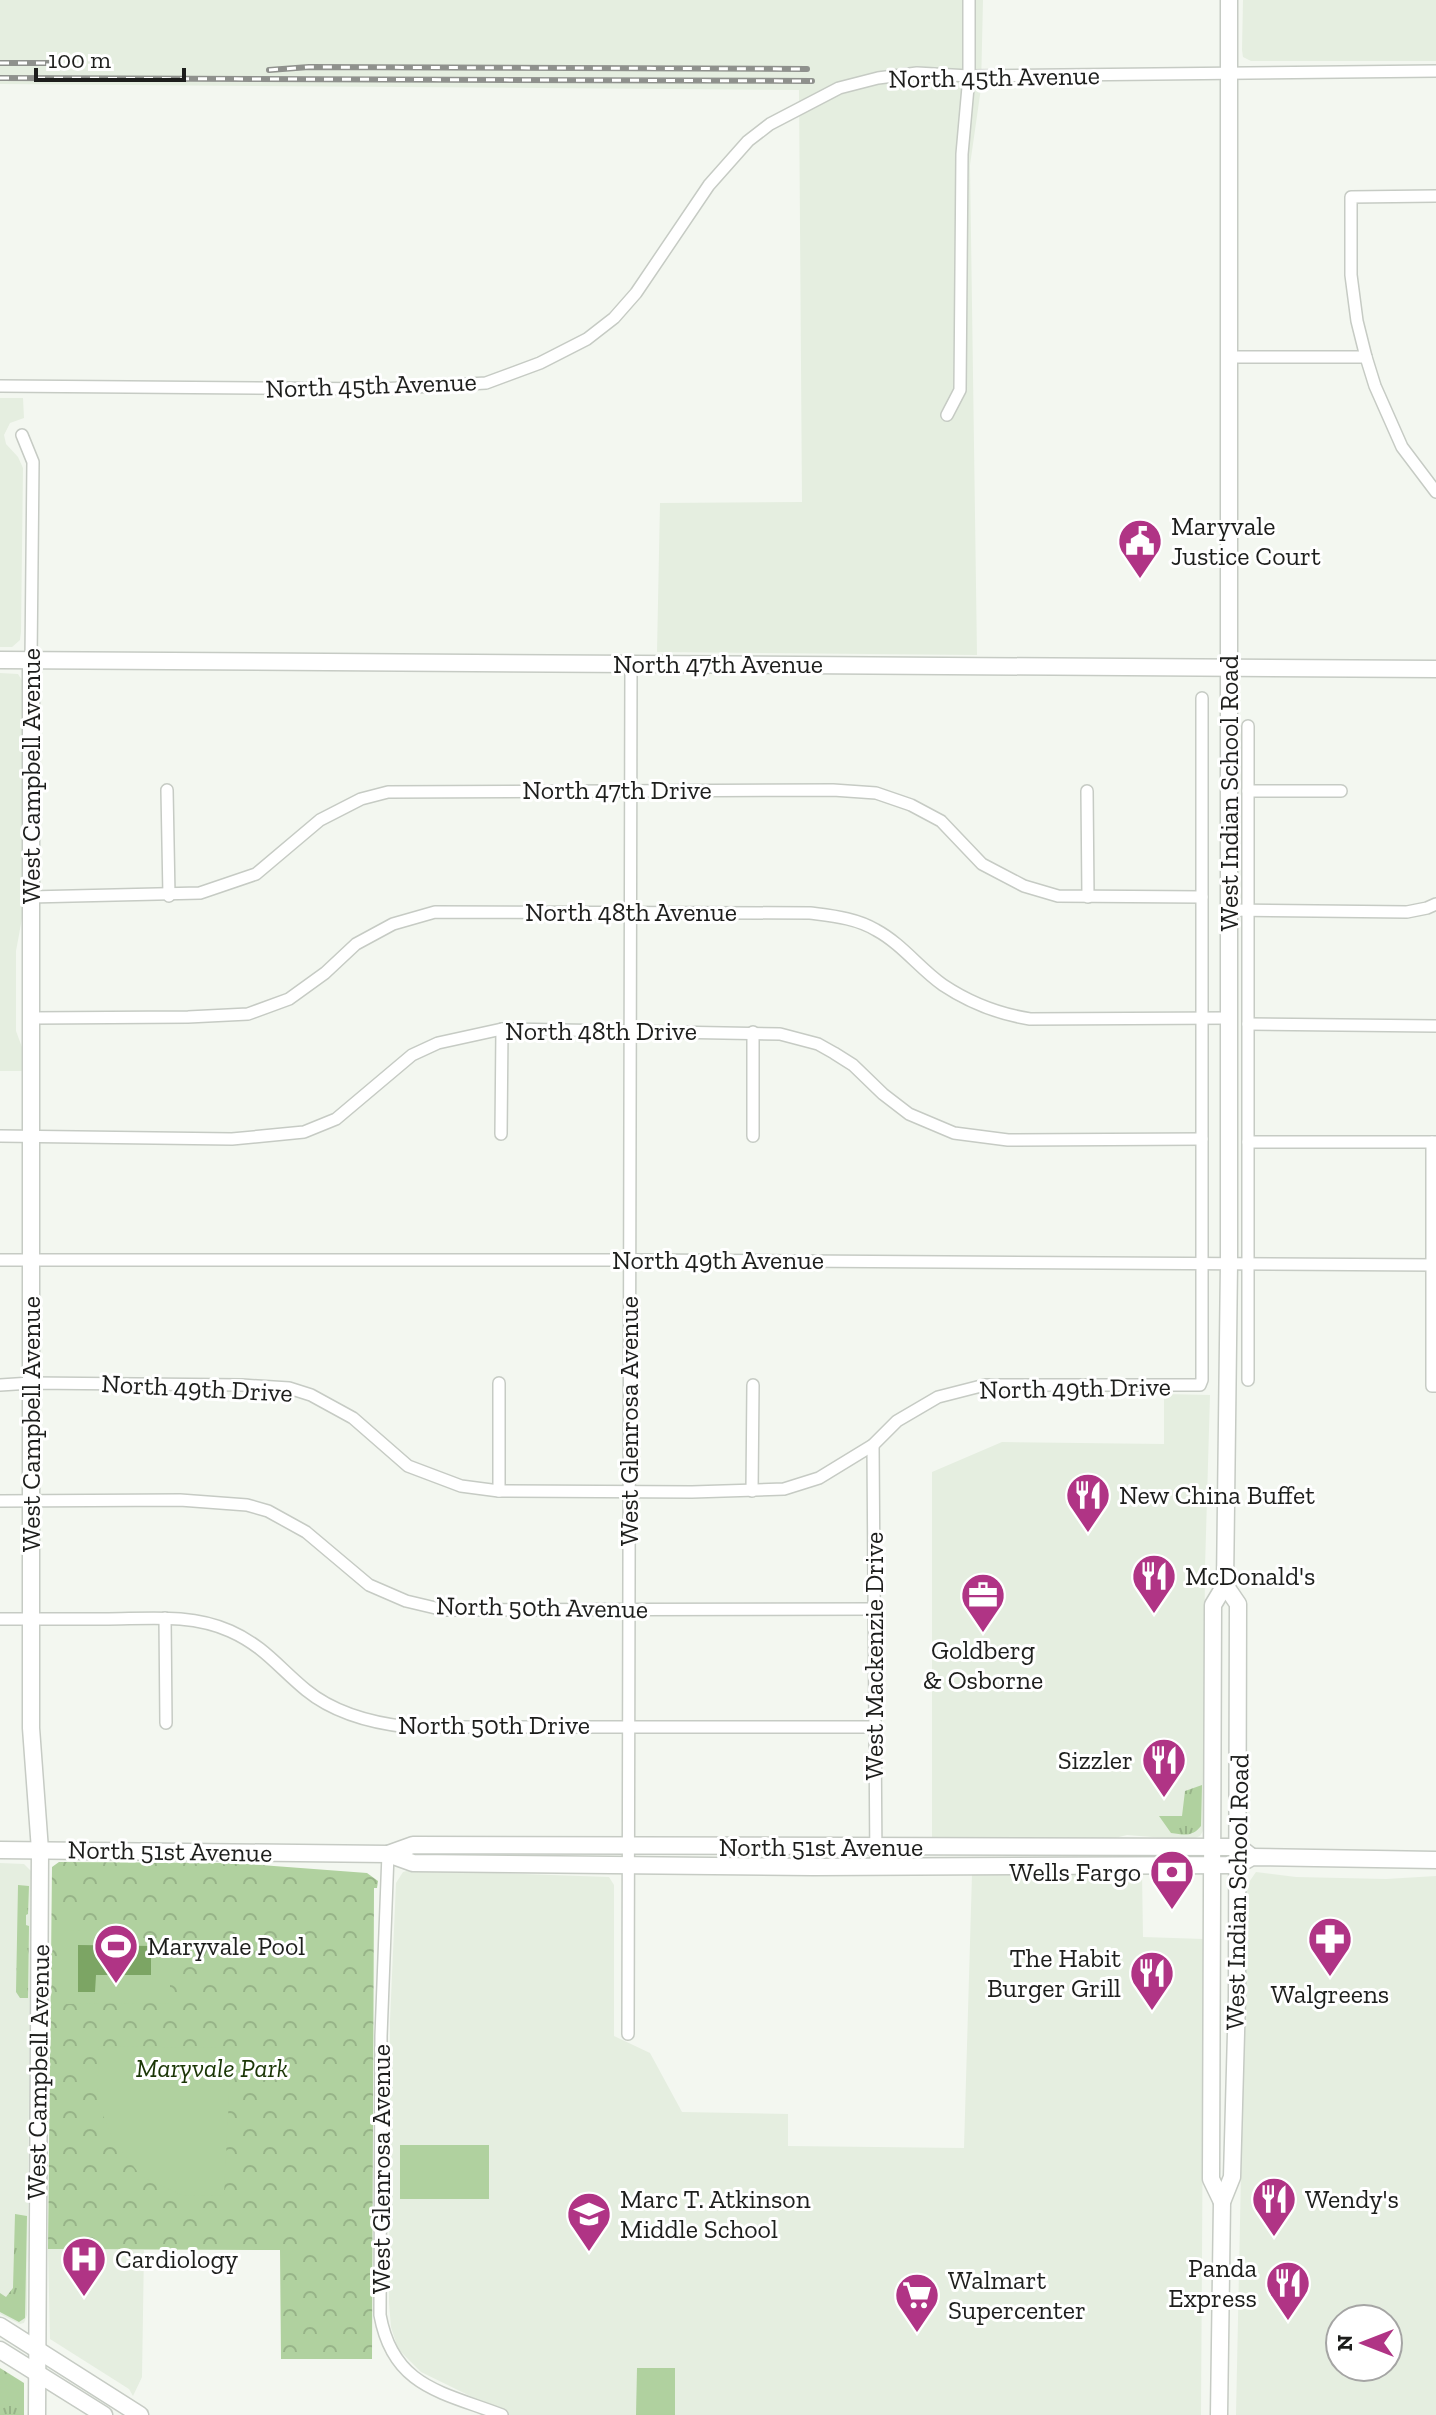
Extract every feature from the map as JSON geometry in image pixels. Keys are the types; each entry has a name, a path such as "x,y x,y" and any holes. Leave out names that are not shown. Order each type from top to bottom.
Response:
{"main road":[{"name":"West Indian School Road","path":"1222,2202 1211,2179 1212,1847 1213,1605 1225,1585 1229,1263 1229,0"},
{"name":"North 47th Avenue","path":"0,660 1436,669"},
{"name":"West Campbell Avenue","path":"31,660 31,1728 40,1850 37,2415"},
{"name":"West Indian School Road","path":"1219,2415 1222,2202 1232,2177 1243,1856 1238,1604 1225,1585"},
{"name":"North 51st Avenue","path":"388,1854 413,1845 1212,1847 1243,1856 1436,1860"},
{"name":"North 51st Avenue","path":"0,1850 388,1854 413,1863 628,1865 1213,1865 1243,1856"},
{"path":"0,2326 140,2415"},
{"path":"0,2350 104,2415"}],"street":[{"path":"947,415 960,390 962,154 969,76 969,0"},
{"name":"North 45th Avenue","path":"0,386 381,389 486,383 540,363 587,339 614,318 636,293 694,205 727,162 770,124 838,88 878,78 917,73 969,76 1436,71"},
{"path":"1436,196 1351,197 1351,275 1366,357 1375,386 1402,447 1436,492"},
{"path":"1229,357 1366,357"},
{"name":"West Campbell Avenue","path":"22,435 33,462 31,660"},
{"name":"West Glenrosa Avenue","path":"628,2034 631,664"},
{"name":"West Indian School Road","path":"1200,1385 1202,698"},
{"name":"West Indian School Road","path":"1248,726 1248,1380"},
{"path":"167,790 169,896"},
{"name":"North 47th Drive","path":"30,897 200,893 256,874 320,820 361,799 388,792 833,790 876,793 911,805 941,821 982,864 1024,886 1058,896 1202,897"},
{"path":"1087,791 1088,897"},
{"path":"1248,791 1341,791"},
{"path":"1228,910 1407,912 1436,904"},
{"name":"North 48th Avenue","path":"32,1018 248,1014 289,999 325,973 356,944 393,924 435,912 631,911 810,913 845,917 876,930 943,985 998,1013 1030,1019 1228,1018"},
{"path":"1248,1024 1436,1026"},
{"path":"501,1134 502,1029"},
{"name":"North 48th Drive","path":"0,1136 232,1139 304,1132 336,1119 412,1055 438,1043 502,1029 780,1034 818,1044 853,1065 909,1114 954,1133 1008,1140 1202,1139"},
{"path":"753,1032 753,1136"},
{"path":"1248,1142 1434,1142 1434,1386"},
{"name":"North 49th Avenue","path":"0,1260 1434,1265"},
{"path":"499,1383 499,1491"},
{"name":"North 49th Drive","path":"0,1385 242,1385 289,1388 311,1395 353,1418 408,1466 461,1486 499,1491 784,1489 819,1478 873,1445 897,1421 938,1397 985,1385 1200,1385"},
{"path":"752,1491 753,1385"},
{"name":"West Mackenzie Drive","path":"873,1445 876,1866"},
{"name":"North 50th Avenue","path":"0,1501 180,1500 247,1505 268,1511 306,1532 369,1585 406,1601 444,1610 874,1609"},
{"path":"165,1618 166,1723"},
{"name":"North 50th Drive","path":"0,1619 195,1620 229,1630 268,1653 322,1702 351,1715 408,1727 875,1727"},
{"name":"West Glenrosa Avenue","path":"388,1854 381,2036 380,2315 384,2338 405,2371 422,2384 502,2415"}],"shaded area":[{"path":"0,0 983,0 981,88 970,165 977,655 657,652 660,503 802,502 799,90 0,84"},
{"path":"1243,0 1436,0 1436,61 1251,61 1243,57 1242,50"},
{"path":"0,398 23,398 24,418 10,423 4,435 6,444 23,468 21,632 20,640 12,647 0,647"},
{"path":"0,673 18,674 23,682 23,913 16,951 16,1031 23,1050 22,1071 0,1071"},
{"path":"1164,1394 1210,1395 1203,1831 1200,1836 1190,1840 1127,1835 1107,1840 932,1839 932,1472 1002,1442 1164,1444"},
{"path":"0,1863 24,1864 31,1871 27,2315 24,2323 20,2324 0,2314"},
{"path":"403,1872 609,1877 614,1885 614,2036 650,2053 682,2112 788,2114 788,2146 964,2148 972,1874 1142,1873 1143,1937 1204,1939 1201,2415 509,2415 421,2372 398,2349 391,2327 389,2303 390,2021 396,1883"},
{"path":"1256,1872 1296,1877 1386,1879 1436,1876 1436,2415 1236,2415 1247,1885"},
{"path":"78,1945 151,1946 151,1975 96,1975 95,1992 78,1992"},
{"path":"48,2249 144,2250 142,2377 133,2396 129,2389 50,2339"}],"green space":[{"path":"1202,1785 1201,1826 1188,1834 1171,1833 1159,1816 1182,1816 1185,1791"},
{"name":"Maryvale Park","path":"59,1862 235,1863 367,1873 378,1881 377,1888 374,1888 372,2359 281,2359 280,2250 48,2249 52,1867"},
{"path":"18,1885 29,1886 26,1915 26,1925 29,1926 28,1998 20,1998 16,1992"},
{"name":"Maryvale Pool","path":"62,1930 119,1930 119,1938 170,1938 170,2003 62,2004"},
{"path":"99,2046 225,2048 231,2055 224,2196 182,2195 142,2177 114,2142 97,2101"},
{"path":"400,2145 489,2145 489,2199 400,2199"},
{"path":"15,2214 27,2216 25,2318 19,2322 0,2312 0,2293 6,2297 13,2288"},
{"path":"0,2368 24,2383 24,2415 0,2415"},
{"path":"637,2368 675,2368 675,2415 636,2415"}],"railway":[{"path":"0,63 52,63"},
{"path":"269,70 309,67 807,69"},
{"path":"0,78 812,81"}],"place":[{"name":"Maryvale Justice Court","path":"1140,580"},
{"name":"New China Buffet","path":"1088,1534"},
{"name":"McDonald's","path":"1154,1615"},
{"name":"Goldberg & Osborne","path":"983,1634"},
{"name":"Sizzler","path":"1164,1799"},
{"name":"Wells Fargo","path":"1172,1911"},
{"name":"Walgreens","path":"1330,1978"},
{"name":"Maryvale Pool","path":"116,1985"},
{"name":"The Habit Burger Grill","path":"1152,2012"},
{"name":"Wendy's","path":"1274,2238"},
{"name":"Marc T. Atkinson Middle School","path":"589,2253"},
{"name":"Cardiology","path":"84,2298"},
{"name":"Panda Express","path":"1288,2322"},
{"name":"Walmart Supercenter","path":"917,2334"}]}
